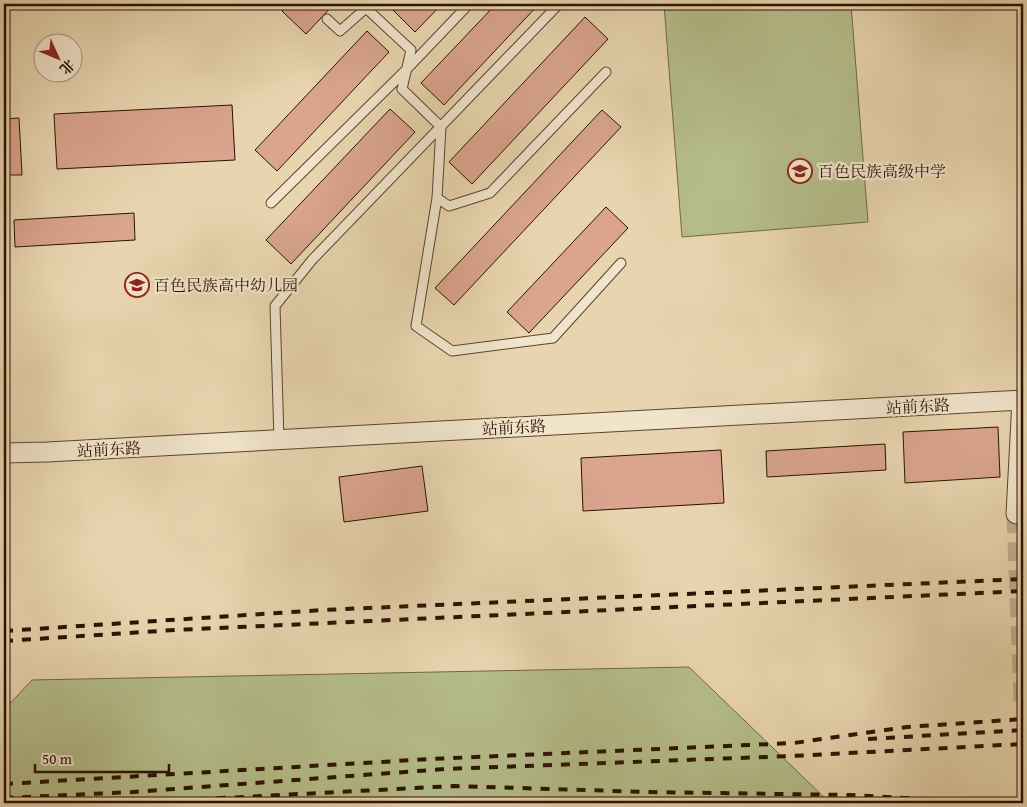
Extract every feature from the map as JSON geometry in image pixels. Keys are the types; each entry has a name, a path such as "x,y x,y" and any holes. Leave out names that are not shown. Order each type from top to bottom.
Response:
{"street":[{"name":"站前东路","path":"4,453 1023,400"},
{"path":"1016,514 1023,400"}],"lane":[{"path":"271,203 407,69 469,4"},
{"path":"279,440 275,306 312,260 559,4"},
{"path":"327,20 340,31 368,6 411,50 402,89 441,127 437,198 416,326 452,351 553,338 621,263"},
{"path":"437,198 449,206 490,193 606,72"}],"green space":[{"path":"664,4 851,4 868,222 682,237"},
{"path":"689,667 830,803 4,803 4,710 32,680"}],"building":[{"path":"289,4 334,4 306,34 282,11"},
{"path":"399,4 442,4 415,32 393,10"},
{"path":"496,4 539,4 444,105 421,83"},
{"path":"585,17 608,39 472,184 449,162"},
{"path":"367,31 389,52 277,171 255,150"},
{"path":"232,105 235,160 57,169 54,114"},
{"path":"390,109 415,132 291,264 266,240"},
{"path":"602,110 621,127 454,305 435,288"},
{"path":"19,118 22,175 4,175 4,119"},
{"path":"606,207 628,228 529,333 507,312"},
{"path":"134,213 135,240 15,247 14,220"},
{"path":"998,427 1000,477 905,483 903,432"},
{"path":"885,444 886,470 767,477 766,451"},
{"path":"721,450 724,503 583,511 581,458"},
{"path":"422,466 428,511 344,522 339,477"}],"tunnel":[{"path":"1016,514 1023,701"}],"railway":[{"path":"4,631 323,610 1023,579"},
{"path":"4,641 175,630 1023,591"},
{"path":"4,784 431,759 794,743 907,727 1023,719"},
{"path":"868,739 1023,730"},
{"path":"4,798 133,792 445,769 792,756 1023,744"},
{"path":"127,803 454,786 648,792 850,795 995,803 1023,802"}],"place":[{"name":"百色民族高级中学","path":"800,171"},
{"name":"百色民族高中幼儿园","path":"137,285"}]}
